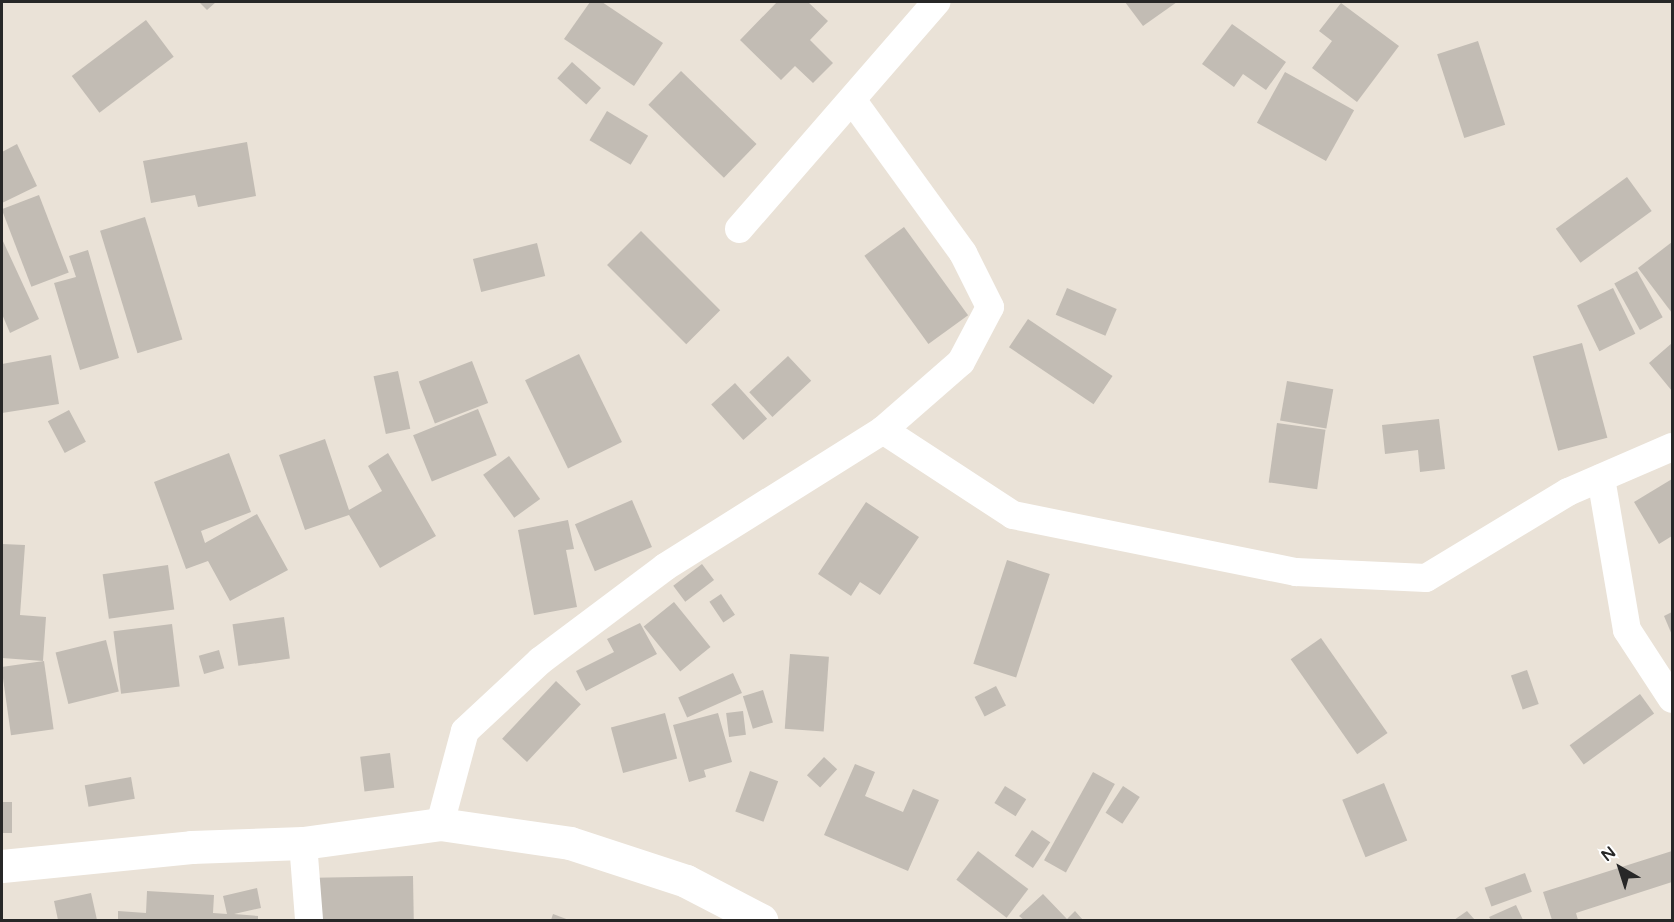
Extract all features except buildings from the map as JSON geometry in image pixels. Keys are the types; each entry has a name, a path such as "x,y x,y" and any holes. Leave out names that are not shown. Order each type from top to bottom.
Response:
{"street":[{"path":"740,229 853,101 936,2"},
{"path":"440,824 465,731 540,661 665,567 883,430 961,362 990,307 963,253 853,101"},
{"path":"883,430 1013,515 1296,572 1426,578 1568,492 1672,447"},
{"path":"1601,478 1627,630 1672,699"},
{"path":"2,866 191,847 303,843 440,824 570,843 686,881 761,921"},
{"path":"303,843 309,921"}]}
